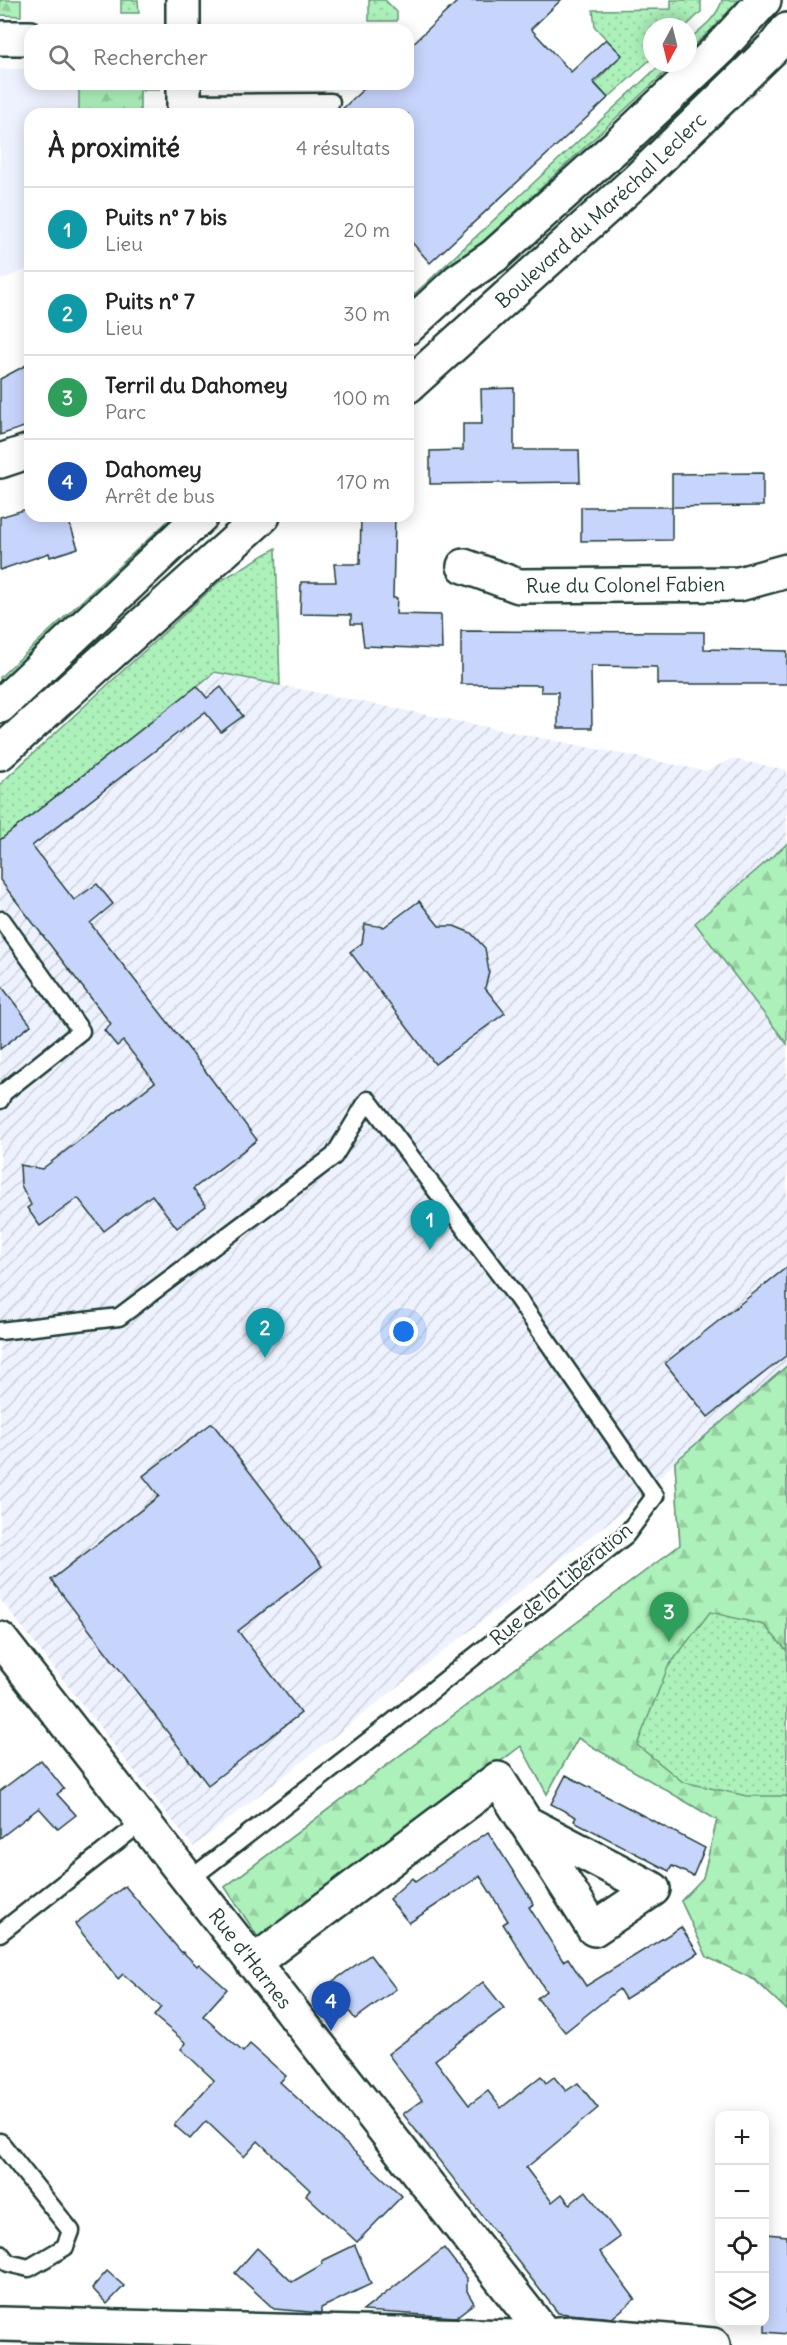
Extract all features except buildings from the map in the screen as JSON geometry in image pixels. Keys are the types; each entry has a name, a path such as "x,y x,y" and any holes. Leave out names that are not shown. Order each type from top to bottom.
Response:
{"main road":[{"path":"183,0 183,24"},
{"name":"Boulevard du Maréchal Leclerc","path":"414,321 459,280 494,256 621,142 720,48 764,0"},
{"name":"Boulevard du Maréchal Leclerc","path":"414,381 638,179 774,47 787,30"},
{"path":"0,38 24,38"},
{"path":"0,461 24,454"},
{"path":"0,706 195,522"},
{"path":"0,753 256,522"},
{"name":"Rue du Colonel Fabien","path":"464,566 519,586 739,585 787,571"},
{"name":"Rue d'Harnes","path":"0,1639 409,2164 550,2340"},
{"path":"253,1963 498,1779 525,1822"},
{"path":"0,2324 550,2340 573,2333 713,2345"}],"lane":[{"path":"184,100 331,102"},
{"path":"0,1100 3,1093 81,1031 2,920"},
{"name":"Rue de la Libération","path":"0,1331 119,1317 334,1156 368,1100 518,1299 655,1496 626,1535 389,1725 189,1880"},
{"path":"0,1933 143,1821"},
{"path":"0,2142 71,2231 65,2247 29,2268 8,2262 0,2253"}],"shaded area":[{"path":"0,69 24,69 24,90 79,90 79,108 24,108 24,270 0,280"},
{"path":"215,672 706,771 732,759 787,770 787,844 695,923 787,1044 787,1366 675,1462 632,1504 193,1847 0,1599 0,839"}],"green space":[{"path":"0,0 21,0 21,16 0,15"},
{"path":"121,0 138,0 139,13 121,13"},
{"path":"369,0 385,0 397,12 397,21 369,21"},
{"path":"671,0 701,0 701,12 695,18 643,18 643,66 608,98 595,83 621,55 595,27 593,10 671,9"},
{"path":"722,0 739,0 722,20 697,43 697,32 713,17"},
{"path":"652,72 665,72 414,306 414,294"},
{"path":"79,90 140,90 140,108 79,108"},
{"path":"167,522 178,522 0,688 0,677"},
{"path":"276,548 280,685 215,672 0,840 0,784 220,581"},
{"path":"787,844 787,1044 695,923"},
{"path":"787,1366 787,2010 755,1980 707,1957 681,1901 703,1878 717,1820 578,1738 547,1794 521,1746 260,1940 225,1887 680,1545 675,1462"},
{"path":"787,1366 787,1651 764,1625 710,1612 668,1667 637,1745 683,1782 747,1796 787,1796 787,2010 755,1980 707,1957 681,1901 703,1878 717,1820 578,1738 547,1794 521,1746 260,1940 225,1887 680,1545 675,1462"}],"place":[{"name":"Puits n° 7 bis","path":"430,1250"},
{"name":"Puits n° 7","path":"265,1358"},
{"name":"Terril du Dahomey","path":"669,1642"},
{"name":"Dahomey","path":"331,2031"}]}
